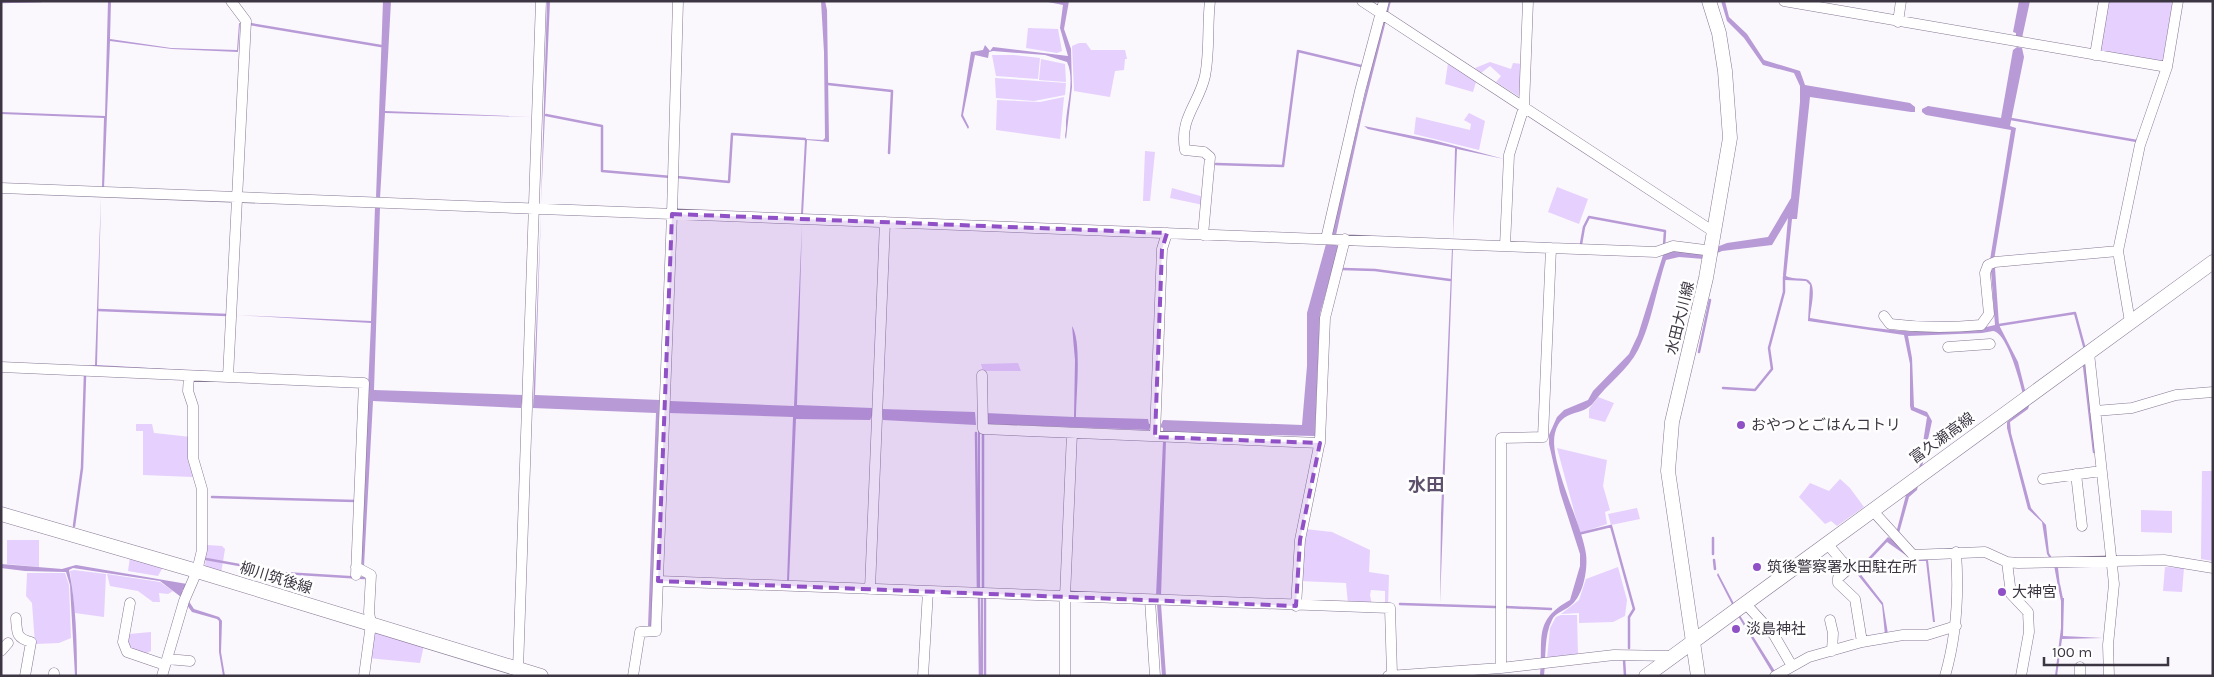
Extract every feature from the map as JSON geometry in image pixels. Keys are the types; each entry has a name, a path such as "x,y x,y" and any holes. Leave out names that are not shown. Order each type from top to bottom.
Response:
{"main road":[{"name":"水田大川線","path":"1693,643 1671,503 1668,449 1672,422 1706,278 1730,138 1730,113 1719,33 1709,1"},
{"name":"富久瀬高線","path":"1693,643 1745,603 2213,262"},
{"name":"柳川筑後線","path":"1,514 197,571 541,676"},
{"path":"1646,676 1693,643 1698,676"}],"street":[{"path":"228,377 246,20 231,1"},
{"path":"518,669 542,1"},
{"path":"633,676 640,632 656,631 678,1"},
{"path":"1202,235 1210,157 1204,152 1185,150 1183,140 1186,118 1200,93 1205,77 1210,1"},
{"path":"1362,1 1714,232"},
{"path":"1326,239 1384,1"},
{"path":"1505,246 1509,156 1524,107 1528,1"},
{"path":"1784,1 2166,67"},
{"path":"1898,22 1901,1"},
{"path":"2095,55 2104,1"},
{"path":"2130,322 2118,251 2140,145 2166,67 2178,1"},
{"path":"1,188 1656,252 1673,246 1705,250"},
{"path":"870,589 885,222"},
{"path":"1156,435 1162,249 1167,233"},
{"path":"1296,606 1300,540 1320,443 1325,318 1345,240"},
{"path":"1500,668 1501,438 1543,437 1551,248"},
{"path":"1884,316 1890,324 1909,326 1947,328 1981,325 1989,314 1985,273 1988,265 1995,262 2118,251"},
{"path":"1948,348 1990,344"},
{"path":"2089,353 2114,584 2108,676"},
{"path":"1,367 364,382 356,571 371,575 369,612 371,624 364,676"},
{"path":"982,375 983,429 1320,443"},
{"path":"162,676 184,601 197,571 202,550 202,489 193,458 193,406 188,391 189,376"},
{"path":"2094,411 2132,408 2176,395 2213,392"},
{"path":"1065,676 1065,597 1072,433"},
{"path":"2043,479 2101,471"},
{"path":"2076,474 2082,526"},
{"path":"1872,510 1913,555 1985,552 2007,562 2164,560 2213,568"},
{"path":"1830,547 1846,566 1845,572 1838,578 1838,583 1855,599 1862,642"},
{"path":"1945,676 1956,626 1958,583 1956,552"},
{"path":"2007,562 2011,594 2028,612 2029,632 2021,676"},
{"path":"658,581 1390,608 1390,675 1500,668 1614,655 1674,656"},
{"path":"923,676 928,591"},
{"path":"1150,600 1155,676"},
{"path":"130,603 123,642 127,652 166,662 190,661"},
{"path":"1745,603 1774,635 1792,666"},
{"path":"16,618 17,636 20,639 31,642 25,676"},
{"path":"1830,620 1833,633 1832,651"},
{"path":"1776,676 1809,657 1862,642 1903,635 1927,635 1956,626"}],"highlighted area":[{"path":"672,214 1167,233 1162,249 1155,437 1320,443 1300,540 1296,606 658,581"}],"shaded area":[{"path":"108,1 111,1 110,39 171,48 237,50 239,23 242,24 240,24 238,52 172,49 110,41 104,188 102,187 104,118 1,114 1,112 105,116"},
{"path":"383,1 391,1 385,111 533,117 385,113 380,198 376,198"},
{"path":"547,1 550,1 541,203"},
{"path":"821,1 825,1 827,10 829,142 807,140 803,214 801,214 805,139 823,140 825,138 824,52"},
{"path":"1043,1 1069,1 1064,29 1071,49 1072,87 1066,139 1070,70 1067,62 1045,55 993,51 989,52 988,58 975,55 963,115 969,127 968,129 961,116 971,52 983,50 985,45 990,51 993,47 1068,56 1060,28 1063,5"},
{"path":"1387,1 1391,1 1362,115 1336,235 1332,234"},
{"path":"1721,1 1725,1 1729,17 1747,34 1764,60 1800,71 1805,85 1910,103 1915,107 1915,112 1911,112 1810,97 1797,219 1792,219 1786,276 1805,279 1812,285 1813,296 1810,318 1879,329 1949,332 1995,325 1991,268 1995,268 1999,325 2018,362 2029,406 2028,409 2010,422 2011,433 2031,508 2046,525 2049,553 2058,568 2060,586 2058,587 2054,565 2047,554 2042,522 2028,509 2007,428 2007,422 2026,407 2010,352 2004,342 1999,334 1993,331 1908,336 1912,358 1914,407 1927,412 1932,421 1917,490 1909,497 1896,544 1906,554 1928,560 1935,622 1933,622 1926,561 1914,561 1887,542 1859,572 1883,603 1888,634 1885,635 1882,605 1845,559 1847,557 1858,569 1888,537 1894,541 1906,495 1916,488 1927,417 1911,410 1910,364 1904,335 1808,321 1810,285 1806,281 1785,280 1783,275 1788,218 1772,245 1722,251 1704,259 1679,257 1666,260 1647,329 1634,357 1589,407 1567,416 1558,425 1554,445 1556,459 1583,541 1586,554 1586,568 1584,583 1575,602 1555,616 1549,626 1546,640 1544,676 1540,676 1542,632 1550,616 1570,600 1580,566 1580,554 1560,492 1549,444 1549,435 1557,417 1564,410 1588,400 1593,391 1629,354 1638,335 1664,252 1674,248 1704,252 1727,243 1768,237 1791,198 1800,86 1794,73 1763,65 1744,38 1727,21"},
{"path":"2019,1 2030,1 2022,38 2016,38 2016,33 2013,32"},
{"path":"2107,1 2173,1 2162,63 2098,52"},
{"path":"1028,28 1058,29 1062,51 1057,53 1026,48"},
{"path":"1086,43 1091,50 1125,50 1127,59 1125,59 1124,70 1115,71 1110,97 1074,91 1072,46"},
{"path":"2017,47 2022,48 2024,57 2010,126 2016,128 1994,260 1990,260 2011,130 1926,115 1922,112 1922,109 1928,106 2001,118 2013,50"},
{"path":"992,55 1040,58 1038,79 996,76"},
{"path":"1041,59 1065,64 1066,82 1039,80"},
{"path":"1490,62 1511,69 1513,63 1522,64 1521,95 1518,96 1496,82 1501,76 1490,66 1481,73 1475,68"},
{"path":"1448,63 1476,82 1473,92 1445,84"},
{"path":"995,78 1066,83 1065,95 1034,101 996,98"},
{"path":"1064,97 1060,139 996,130 997,100 1040,102"},
{"path":"1469,113 1485,121 1479,150 1414,134 1416,117 1470,130 1471,124 1464,120"},
{"path":"1364,126 1433,140 1504,159 1457,149 1453,240 1455,148 1368,129"},
{"path":"1145,151 1155,152 1150,201 1143,201"},
{"path":"1557,187 1588,199 1579,224 1548,212"},
{"path":"1172,188 1204,197 1203,205 1170,198"},
{"path":"101,196 97,365 221,372 86,366 95,365"},
{"path":"375,207 380,207 374,390 523,395 521,408 373,401 364,566 360,566 371,323 236,315 371,321"},
{"path":"541,212 535,395 660,400 651,627 648,627 656,413 533,408"},
{"path":"802,225 797,405 872,408 872,416 870,420 796,419 789,581 787,581 793,417 669,413 670,401 794,406"},
{"path":"1335,243 1335,245 1339,246 1320,314 1315,436 1163,433 1163,428 1160,427 1163,420 1302,425 1307,366 1307,313 1326,244"},
{"path":"1453,248 1440,604 1441,514"},
{"path":"1072,326 1078,356 1076,417 1148,419 1149,424 1151,424 1149,430 986,424 985,413 1074,417 1075,360"},
{"path":"1018,363 1021,371 983,371 981,364"},
{"path":"1598,397 1614,403 1605,422 1589,418 1589,409"},
{"path":"882,409 975,412 976,425 883,420"},
{"path":"136,424 152,424 154,433 191,437 193,477 143,475 143,431 136,431"},
{"path":"978,431 980,431 980,589 983,597 983,676 981,676 981,597 978,588"},
{"path":"1163,441 1166,441 1161,597 1156,596"},
{"path":"1557,448 1607,460 1603,486 1610,510 1605,512 1607,524 1580,533"},
{"path":"2202,471 2213,471 2213,561 2201,559"},
{"path":"1840,479 1850,488 1864,507 1837,526 1831,521 1825,524 1799,497 1810,483 1829,491"},
{"path":"1637,508 1640,519 1611,525 1608,514"},
{"path":"2141,510 2172,511 2172,533 2141,532"},
{"path":"1305,529 1332,532 1370,550 1369,572 1389,575 1388,606 1385,606 1385,591 1371,590 1372,605 1348,604 1346,583 1299,581"},
{"path":"7,540 39,540 39,567 7,564"},
{"path":"207,545 222,546 225,549 221,573 205,567"},
{"path":"130,557 163,567 158,576 128,571"},
{"path":"1,564 62,569 76,565 187,584 182,591 194,609 219,617 222,621 221,652 225,676 223,676 219,652 219,621 217,619 192,612 181,597 160,581 73,568 69,570 76,623 77,676 75,676 70,585 66,572 25,571 1,568"},
{"path":"1618,567 1627,600 1625,616 1613,622 1579,623 1579,613 1561,614 1579,600 1586,579"},
{"path":"2165,567 2184,568 2182,592 2163,591"},
{"path":"70,571 106,574 104,617 75,613"},
{"path":"27,573 65,573 69,585 71,638 59,643 35,644 32,603 26,596"},
{"path":"1718,573 1741,617 1778,676 1774,676 1738,616 1717,575"},
{"path":"107,574 160,582 173,591 168,594 159,593 160,602 153,602 138,591 110,586"},
{"path":"2061,598 2064,598 2063,636 2103,638 2062,639 2057,676 2055,676 2061,628"},
{"path":"1157,604 1161,604 1166,676 1162,676"},
{"path":"1561,615 1577,615 1578,656 1547,659 1550,628 1556,617"},
{"path":"151,632 151,651 143,655 130,650 127,644 129,634"},
{"path":"374,632 424,645 420,663 368,658"}],"waterway":[{"path":"1,2 41,1"},
{"path":"250,24 381,46"},
{"path":"1216,164 1283,166 1298,51 1361,66"},
{"path":"828,84 892,91 889,153"},
{"path":"546,115 602,126 602,171 671,177"},
{"path":"2011,119 2137,141"},
{"path":"677,177 729,182 732,134 805,139"},
{"path":"1581,244 1584,227 1589,217 1665,231 1664,246"},
{"path":"1343,269 1375,270 1450,280"},
{"path":"1723,388 1755,390 1772,369 1769,348 1784,292 1784,277"},
{"path":"1699,352 1710,300"},
{"path":"98,310 227,315"},
{"path":"1998,327 1999,325 2075,313 2084,346"},
{"path":"2084,365 2094,452"},
{"path":"74,526 82,468 85,375"},
{"path":"976,433 978,590"},
{"path":"983,433 983,590"},
{"path":"212,497 355,501"},
{"path":"1578,534 1611,526 1634,609 1629,617 1629,648"},
{"path":"1713,538 1713,554"},
{"path":"206,559 283,573 364,578"},
{"path":"1714,560 1715,569"},
{"path":"2059,585 2062,600"},
{"path":"979,595 980,676"},
{"path":"985,595 985,676"},
{"path":"1400,604 1495,607"},
{"path":"1506,607 1551,609"},
{"path":"1624,659 1625,676"}],"place":[{"name":"おやつとごはんコトリ","path":"1741,425"},
{"name":"筑後警察署水田駐在所","path":"1757,567"},
{"name":"大神宮","path":"2002,592"},
{"name":"淡島神社","path":"1736,629"}],"district":[{"name":"水田","path":"1426,485"}]}
